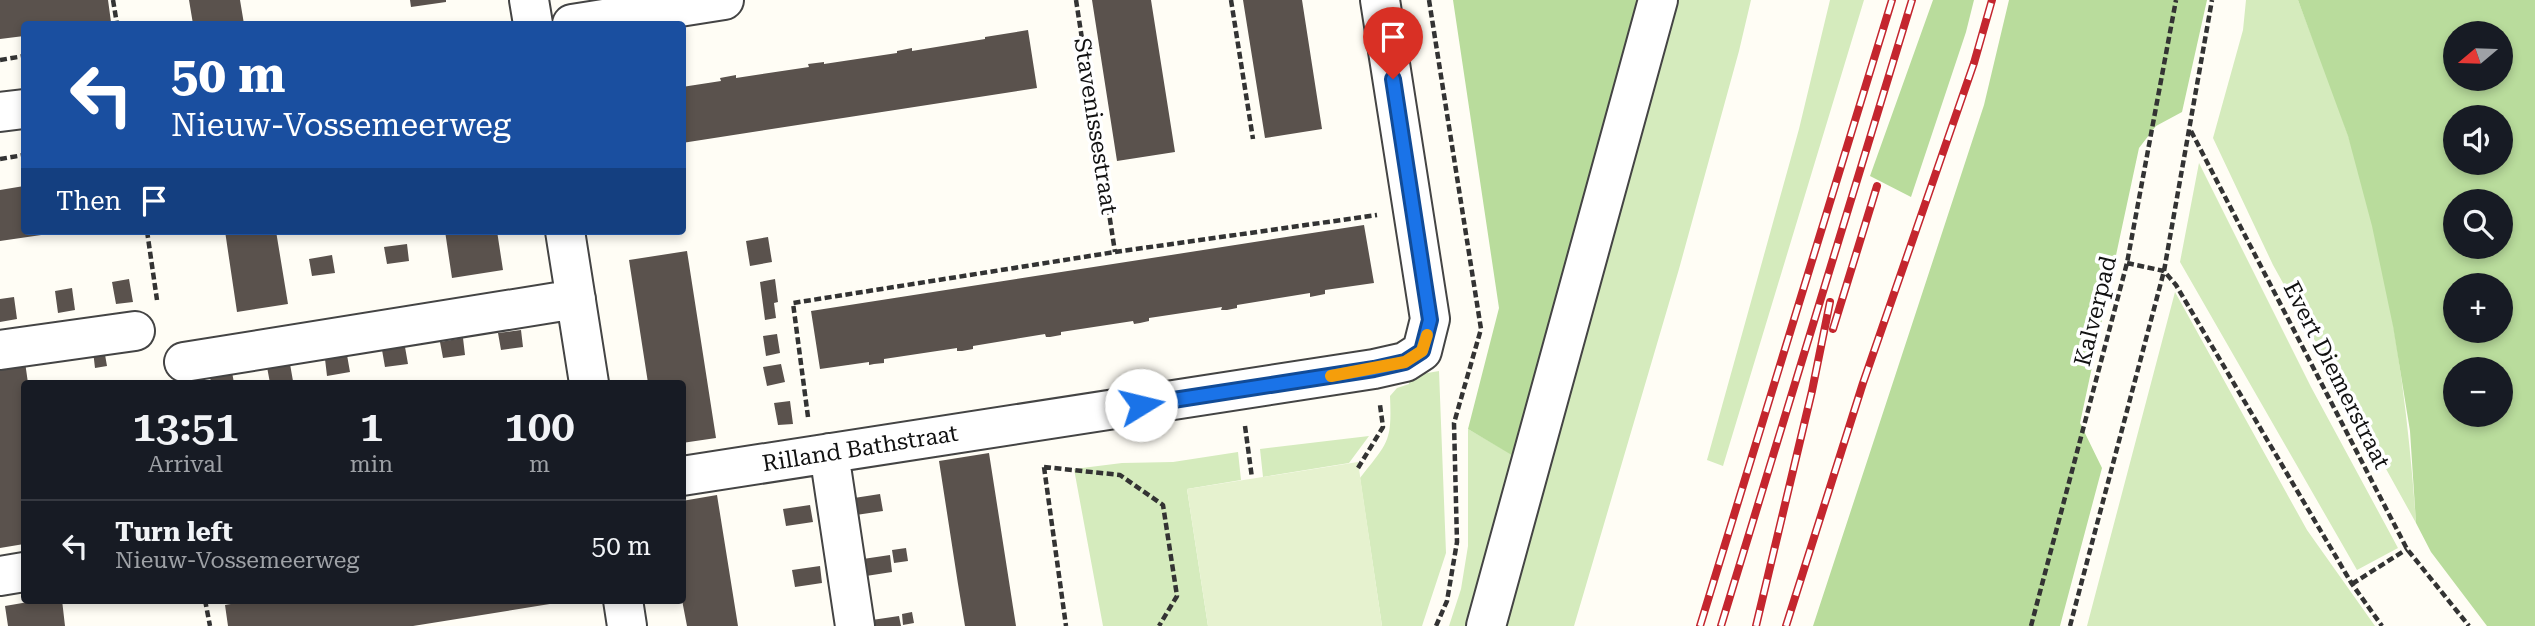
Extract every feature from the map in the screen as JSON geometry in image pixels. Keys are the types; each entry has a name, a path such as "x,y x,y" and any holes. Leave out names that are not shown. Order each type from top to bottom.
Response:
{"street":[{"path":"529,0 532,21"},
{"path":"591,21 724,0"},
{"path":"1380,0 1413,210"},
{"path":"1486,626 1658,0"},
{"path":"0,112 21,109"},
{"name":"Rilland Bathstraat","path":"686,475 1405,362 1422,351 1430,320 1413,210"},
{"path":"566,235 589,380"},
{"path":"184,362 576,299"},
{"path":"0,350 135,331"},
{"path":"821,455 855,626"},
{"path":"0,576 21,572"},
{"path":"624,604 627,626"}],"path":[{"path":"113,0 116,21"},
{"name":"Stavenissestraat","path":"1076,0 1115,252"},
{"path":"1231,0 1252,139"},
{"path":"1429,0 1481,329 1454,423 1457,542 1447,601 1436,626"},
{"name":"Kalverpad","path":"2031,626 2127,263 2176,0"},
{"path":"2070,626 2164,271 2212,0"},
{"path":"0,60 21,56"},
{"name":"Evert Diemerstraat","path":"2190,130 2407,549 2469,626"},
{"path":"0,159 21,156"},
{"path":"821,455 793,303 1115,252 1413,210"},
{"path":"2127,263 2164,271 2176,285 2351,584 2382,626"},
{"path":"1358,468 1383,427 1374,369"},
{"path":"1240,390 1252,478"},
{"path":"1038,421 1066,626"},
{"path":"1044,467 1120,475 1163,505 1177,596 1159,626"},
{"path":"2351,584 2407,549"},
{"path":"206,604 210,626"}],"green space":[{"path":"1453,0 1662,0 1527,464 1468,429 1499,308"},
{"path":"1662,0 1751,0 1679,269 1574,626 1449,626 1461,589 1468,546 1468,429 1527,463"},
{"path":"1830,0 1864,0 1723,466 1707,460 1799,129"},
{"path":"1933,0 1974,0 1966,32 1911,197 1870,176"},
{"path":"2009,0 2207,0 2182,112 2156,126 2139,148 2080,423 2102,468 2060,626 1813,626 1984,105"},
{"path":"2246,0 2298,0 2348,135 2374,230 2394,327 2416,523 2273,265 2213,138 2243,30"},
{"path":"2298,0 2535,0 2535,626 2487,626 2431,552 2416,523 2410,431 2393,326 2372,226 2348,136"},
{"path":"2199,163 2311,387 2398,548 2357,570 2180,262"},
{"path":"2175,292 2307,530 2375,626 2087,626"},
{"path":"1439,371 1446,553 1422,626 1382,626 1360,478 1377,457 1389,433 1390,396 1397,388 1409,384 1410,376"},
{"path":"1369,436 1349,463 1263,477 1260,449"},
{"path":"1238,452 1241,480 1187,489 1208,626 1103,626 1074,469 1122,463 1173,462"},
{"path":"1358,462 1382,626 1208,626 1187,489"}],"building":[{"path":"0,0 108,0 111,21 21,21 21,36 0,39"},
{"path":"189,0 240,0 244,21 192,21"},
{"path":"410,0 446,0 446,2 411,7"},
{"path":"1092,0 1151,0 1175,152 1117,161"},
{"path":"1243,0 1302,0 1322,129 1265,138"},
{"path":"1028,30 1037,88 686,142 686,86 721,81 720,78 736,75 736,78 809,67 808,64 897,53 912,48 912,51"},
{"path":"21,186 21,235 41,235 0,241 0,190"},
{"path":"1364,225 1374,283 1325,290 1325,294 1310,297 1310,293 1237,305 1237,308 1227,310 1221,310 1222,307 1149,318 1149,321 1134,324 1133,321 1061,332 1061,335 1050,337 1045,334 973,346 973,349 962,351 957,351 957,348 884,359 884,363 869,365 869,362 820,369 811,311"},
{"path":"226,235 277,235 288,304 237,312"},
{"path":"446,235 498,235 503,270 452,278"},
{"path":"768,237 772,262 750,266 746,241"},
{"path":"407,244 409,261 387,264 384,247"},
{"path":"687,251 716,438 686,442 686,380 648,380 629,260"},
{"path":"332,255 335,273 312,276 309,259"},
{"path":"129,279 133,302 116,304 112,282"},
{"path":"775,279 778,302 774,303 776,318 765,320 760,282"},
{"path":"72,288 75,310 58,313 55,291"},
{"path":"14,297 17,319 0,322 0,299"},
{"path":"521,330 523,347 501,350 498,333"},
{"path":"777,334 780,353 766,356 763,336"},
{"path":"463,338 465,355 443,358 440,342"},
{"path":"405,347 408,364 385,367 382,350"},
{"path":"104,349 107,366 95,368 93,351"},
{"path":"347,355 350,372 327,376 325,359"},
{"path":"25,362 28,380 21,380 21,544 0,548 0,366"},
{"path":"290,364 293,380 269,380 267,367"},
{"path":"781,364 785,382 767,386 763,367"},
{"path":"232,372 233,380 211,380 210,376"},
{"path":"790,401 793,424 778,425 774,403"},
{"path":"989,453 1016,626 965,626 958,584 939,461"},
{"path":"880,494 883,511 856,515 854,498"},
{"path":"717,495 738,626 687,626 683,604 686,604 686,500"},
{"path":"810,505 813,522 786,526 783,509"},
{"path":"906,548 908,561 894,563 892,550"},
{"path":"890,555 892,572 866,576 863,559"},
{"path":"820,566 822,583 795,587 792,570"},
{"path":"21,603 62,604 65,626 8,626 5,606"},
{"path":"550,604 413,626 228,626 225,605"},
{"path":"912,612 914,623 903,625 902,614"},
{"path":"899,616 901,626 873,626 872,620"}],"railway":[{"path":"1700,626 1892,0"},
{"path":"1721,626 1912,0"},
{"path":"1786,626 1863,383 1974,63 1992,0"},
{"path":"1833,329 1877,186"},
{"path":"1756,626 1812,391 1830,302"}],"slow traffic":[{"path":"1331,376 1405,362 1422,351 1427,335"}],"route":[{"path":"1141,405 1374,369 1405,362 1422,351 1430,320 1393,79"}]}
